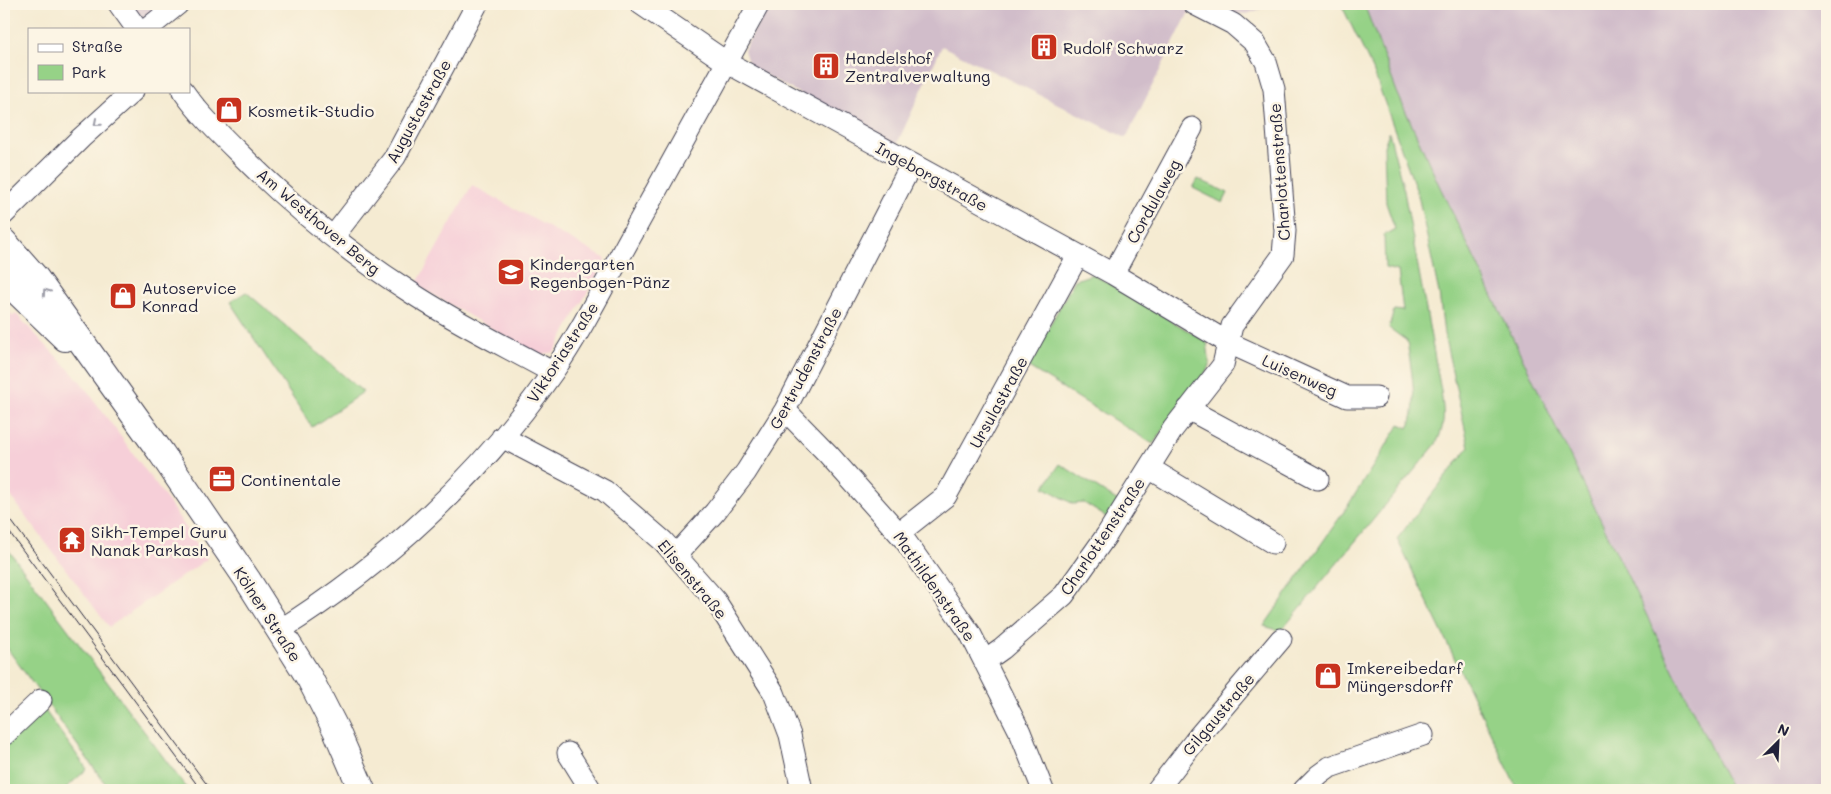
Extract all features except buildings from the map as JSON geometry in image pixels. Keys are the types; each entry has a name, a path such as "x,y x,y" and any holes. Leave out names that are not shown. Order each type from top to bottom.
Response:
{"main road":[{"name":"Kölner Straße","path":"4,242 35,277 162,454 280,630 336,730 362,790"},
{"name":"Kölner Straße","path":"4,279 104,374"}],"street":[{"path":"119,4 136,28"},
{"path":"148,28 178,4"},
{"name":"Augustastraße","path":"333,236 395,157 477,4"},
{"name":"Ingeborgstraße","path":"641,4 726,62 1113,274 1227,342"},
{"name":"Viktoriastraße","path":"280,630 326,601 398,543 439,505 502,437 552,372 586,320 759,4"},
{"name":"Charlottenstraße","path":"985,661 1002,649 1064,595 1106,536 1148,468 1188,409 1223,365 1232,326 1283,256 1285,231 1274,89 1266,62 1255,42 1233,24 1194,4"},
{"path":"4,214 81,138 132,92"},
{"name":"Am Westhover Berg","path":"184,92 233,148 273,186 361,260 411,293 552,372"},
{"name":"Cordulaweg","path":"1113,274 1192,128"},
{"name":"Gertrudenstraße","path":"676,555 715,512 746,472 785,410 911,165"},
{"name":"Ursulastraße","path":"899,533 946,496 1078,255"},
{"name":"Luisenweg","path":"1227,342 1347,397 1376,397"},
{"path":"1188,409 1318,479"},
{"name":"Mathildenstraße","path":"785,410 828,454 899,533 970,633 1020,732 1043,790"},
{"name":"Elisenstraße","path":"502,437 605,491 663,541 715,600 774,693 790,736 802,790"},
{"name":"Charlottenstraße","path":"1148,468 1273,544"},
{"name":"Gilgaustraße","path":"1158,790 1198,737 1281,639"},
{"path":"4,735 41,700"},
{"path":"1304,790 1330,767 1423,735"},
{"path":"568,753 591,790"}],"shaded area":[{"path":"112,4 165,4 133,28 131,28"},
{"path":"769,4 1273,4 1247,14 1190,10 1126,138 942,46 896,146 749,66 744,50"},
{"path":"1364,4 1827,4 1827,790 1731,790 1438,183 1397,92"},
{"name":"Kindergarten Regenbogen-Pänz","path":"472,185 606,259 554,352 538,355 416,285"},
{"path":"4,306 13,316 16,314 80,381 165,497 207,559 109,627 4,487"}],"green space":[{"path":"1341,4 1364,4 1397,92 1438,183 1731,790 1518,790 1397,539 1469,447 1444,334 1439,293 1418,195 1373,70"},
{"path":"1389,132 1404,191 1441,391 1443,424 1436,444 1281,631 1264,626 1345,510 1400,424 1408,428 1412,420 1414,398 1407,341 1389,328 1394,310 1403,311 1398,271 1385,268 1384,235 1395,229 1386,203 1384,146"},
{"path":"1198,179 1228,193 1223,203 1193,188"},
{"path":"1093,274 1207,342 1210,366 1153,444 1027,366 1075,280"},
{"path":"246,292 363,392 312,427 230,302"},
{"path":"1060,464 1121,503 1111,520 1084,503 1073,504 1044,487"},
{"path":"4,544 188,790 110,790 4,644"},
{"path":"43,708 87,769 64,790 4,790 4,739"}],"tram line":[{"path":"4,511 211,790"},
{"path":"4,525 201,790"}],"place":[{"name":"Rudolf Schwarz","path":"1044,47"},
{"name":"Handelshof Zentralverwaltung","path":"826,66"},
{"name":"Kosmetik-Studio","path":"229,110"},
{"name":"Kindergarten Regenbogen-Pänz","path":"511,272"},
{"name":"Autoservice Konrad","path":"123,296"},
{"name":"Continentale","path":"222,479"},
{"name":"Sikh-Tempel Guru Nanak Parkash","path":"72,540"},
{"name":"Imkereibedarf Müngersdorff","path":"1328,676"}]}
